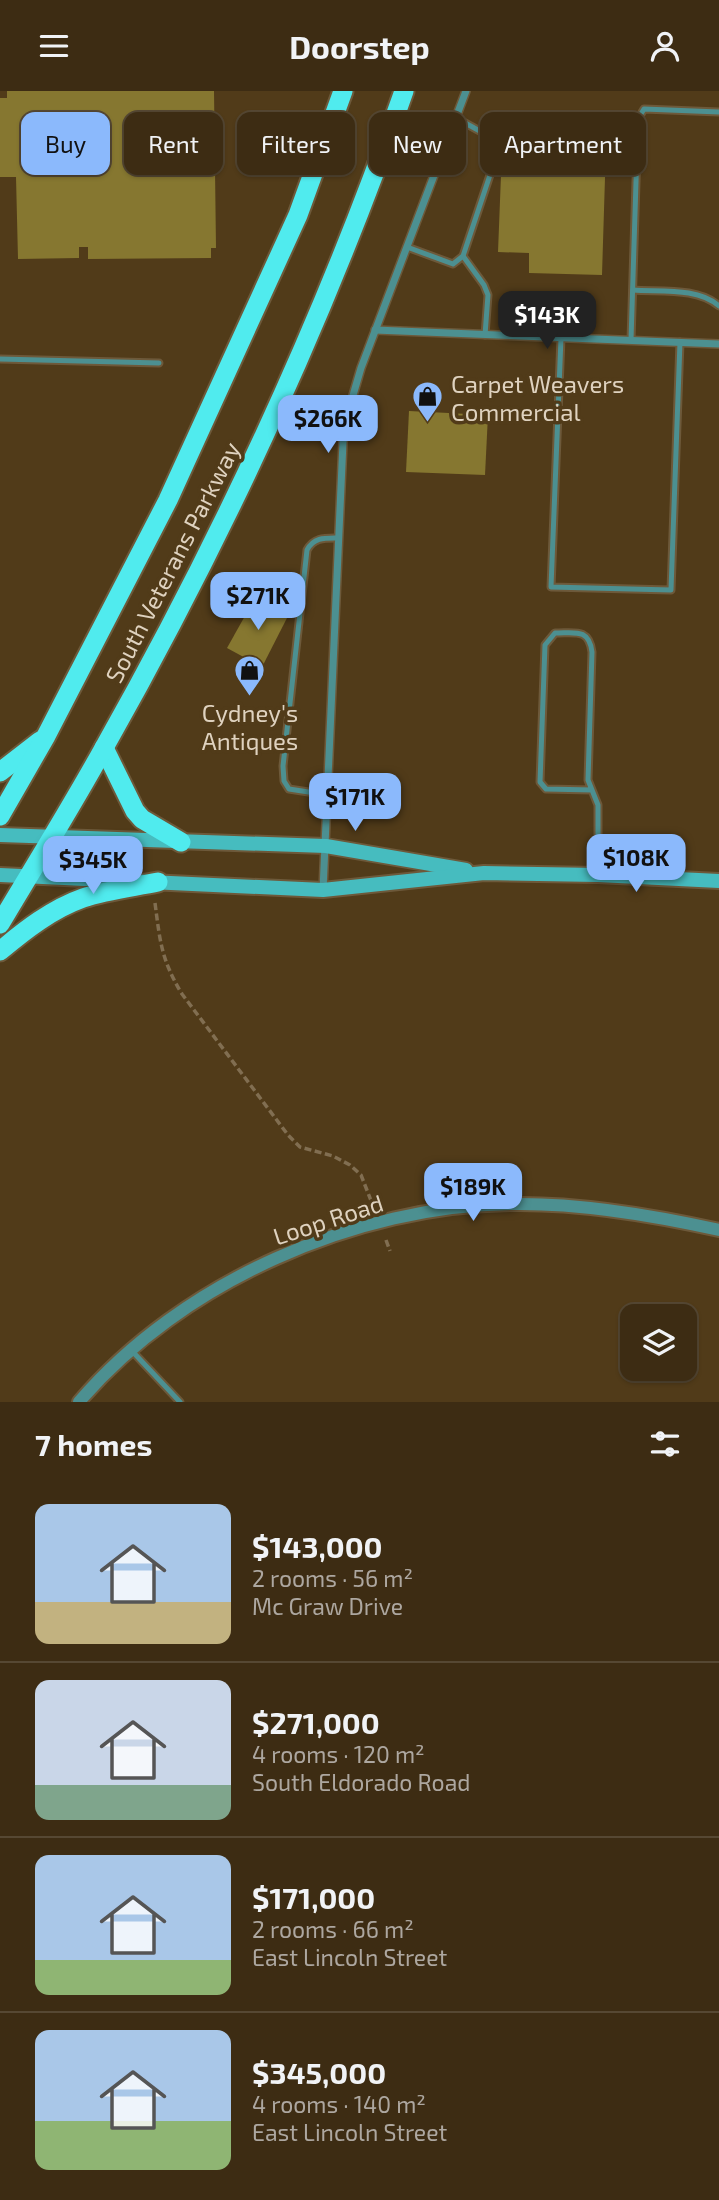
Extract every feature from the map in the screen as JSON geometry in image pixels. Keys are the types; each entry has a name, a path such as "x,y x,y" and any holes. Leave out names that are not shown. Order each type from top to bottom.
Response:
{"highway":[{"name":"South Veterans Parkway","path":"0,816 46,736 168,500 298,215 343,91"},
{"name":"South Veterans Parkway","path":"0,924 104,748 187,593 268,425 351,231 404,91"},
{"path":"0,772 46,736"},
{"path":"104,748 135,811 142,819 181,842"},
{"path":"0,951 53,912 82,898 156,891"}],"main road":[{"path":"0,835 326,846 484,873"},
{"path":"0,875 156,891 323,890 484,873 719,881"}],"street":[{"path":"458,112 466,91"},
{"path":"323,890 343,442 352,398 375,330 434,175"},
{"path":"375,330 719,344"},
{"name":"Loop Road","path":"79,1402 132,1351 197,1302 254,1268 347,1231 408,1216 482,1205 538,1204 623,1212 719,1230"}],"lane":[{"path":"631,340 638,119 644,109 719,112"},
{"path":"407,247 453,264 463,256 499,148 498,141 490,134 466,123"},
{"path":"463,256 488,295 485,335"},
{"path":"633,290 694,294 706,297 719,306"},
{"path":"561,338 551,587 671,590 680,342"},
{"path":"0,359 159,363"},
{"path":"328,795 289,789 284,781 283,766 307,550 316,539 338,538"},
{"path":"592,790 546,789 540,782 545,645 555,633 578,633 587,636 592,652 588,780 592,790 598,805 598,875"},
{"path":"132,1351 180,1402"}],"path":[{"path":"156,891 161,948 171,976 182,994 288,1135 300,1147 333,1156 350,1164 361,1175 372,1203"},
{"path":"386,1240 390,1251"}],"building":[{"path":"7,91 214,91 214,112 124,112 124,175 215,175 216,248 211,248 211,258 88,259 88,247 79,247 79,258 18,259 16,177 0,177 0,98 7,98"},
{"path":"535,110 583,112 535,112"},
{"path":"501,175 605,175 602,275 529,273 529,253 498,252"},
{"path":"409,411 488,415 485,475 406,472"},
{"path":"255,598 288,616 262,667 227,648"}],"place":[{"name":"Carpet Weavers Commercial","path":"428,424"},
{"name":"Cydney's Antiques","path":"250,697"}]}
